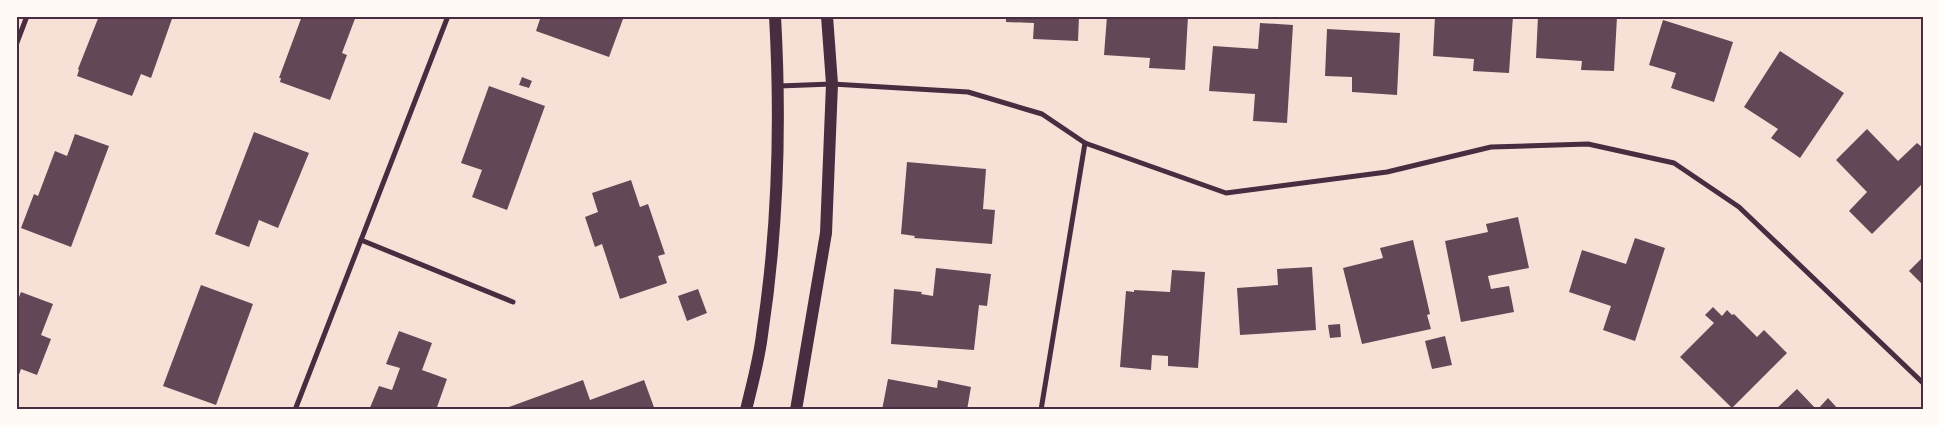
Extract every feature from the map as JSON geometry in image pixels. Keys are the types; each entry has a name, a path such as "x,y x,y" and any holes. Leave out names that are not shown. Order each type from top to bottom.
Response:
{"main road":[{"path":"746,410 762,337 774,230 779,86 775,16"},
{"path":"796,410 826,233 832,84 827,16"}],"street":[{"path":"16,45 27,16"},
{"path":"295,410 448,16"},
{"path":"779,86 832,84 968,92 1042,114 1085,143 1226,192 1387,172 1490,147 1588,144 1674,163 1739,207 1923,383"},
{"path":"1040,410 1085,143"},
{"path":"361,240 512,302"}],"building":[{"path":"99,16 173,16 151,78 141,74 132,96 77,76"},
{"path":"302,16 356,16 342,53 347,55 330,100 280,82 281,78 279,78"},
{"path":"541,16 616,16 623,19 609,57 536,31"},
{"path":"1006,16 1079,16 1078,41 1033,39 1034,23 1006,22"},
{"path":"1107,16 1188,16 1185,70 1149,68 1150,58 1104,55"},
{"path":"1435,16 1513,16 1509,73 1473,71 1474,59 1433,56"},
{"path":"1538,16 1617,17 1614,71 1581,70 1582,61 1536,58"},
{"path":"1663,20 1733,42 1714,102 1671,88 1676,73 1649,65"},
{"path":"1260,23 1293,25 1287,123 1253,121 1255,94 1209,91 1213,46 1258,49"},
{"path":"1327,29 1400,33 1397,95 1352,92 1352,77 1325,76"},
{"path":"1780,51 1844,93 1800,158 1771,138 1778,129 1744,107"},
{"path":"522,77 532,81 529,88 519,85"},
{"path":"489,86 545,106 507,210 472,197 482,170 461,163"},
{"path":"1867,129 1898,161 1917,143 1923,148 1923,183 1872,234 1849,211 1867,192 1836,160"},
{"path":"254,132 309,153 278,228 259,220 249,247 215,234"},
{"path":"75,134 109,146 71,247 21,228 34,194 38,196 55,151 67,156"},
{"path":"907,162 986,169 983,209 995,210 992,244 914,238 915,236 901,234"},
{"path":"631,180 640,207 648,204 665,254 658,256 667,283 620,299 602,244 595,247 585,217 598,212 592,193"},
{"path":"1518,217 1529,268 1488,276 1491,289 1509,286 1514,312 1461,322 1445,241 1488,232 1486,224"},
{"path":"1635,238 1665,248 1635,341 1603,330 1611,306 1569,292 1582,250 1626,264"},
{"path":"1413,240 1430,314 1427,315 1431,329 1362,344 1343,268 1383,258 1380,248"},
{"path":"1923,257 1923,285 1909,271"},
{"path":"1312,267 1316,330 1240,335 1237,288 1278,285 1277,269"},
{"path":"936,268 991,274 987,306 979,305 974,350 891,344 894,289 922,292 921,294 933,296"},
{"path":"1172,270 1205,272 1198,368 1168,366 1168,356 1152,355 1151,370 1120,367 1126,291 1170,292"},
{"path":"201,285 253,304 216,405 163,386"},
{"path":"698,289 707,313 687,321 678,296"},
{"path":"21,292 53,304 41,335 51,339 37,375 21,369 16,383 16,305"},
{"path":"1713,307 1722,316 1727,310 1732,315 1734,314 1757,337 1764,330 1787,353 1732,408 1680,357 1714,323 1705,315"},
{"path":"1340,324 1341,337 1330,338 1328,325"},
{"path":"399,331 432,343 422,370 447,379 436,410 369,410 379,386 392,390 400,368 386,364"},
{"path":"1445,336 1452,365 1432,369 1425,341"},
{"path":"888,379 937,388 938,380 971,387 967,410 882,410"},
{"path":"583,380 590,400 644,380 655,410 510,410 509,407"},
{"path":"1797,389 1817,410 1775,410"},
{"path":"1828,398 1839,410 1817,410"}]}
